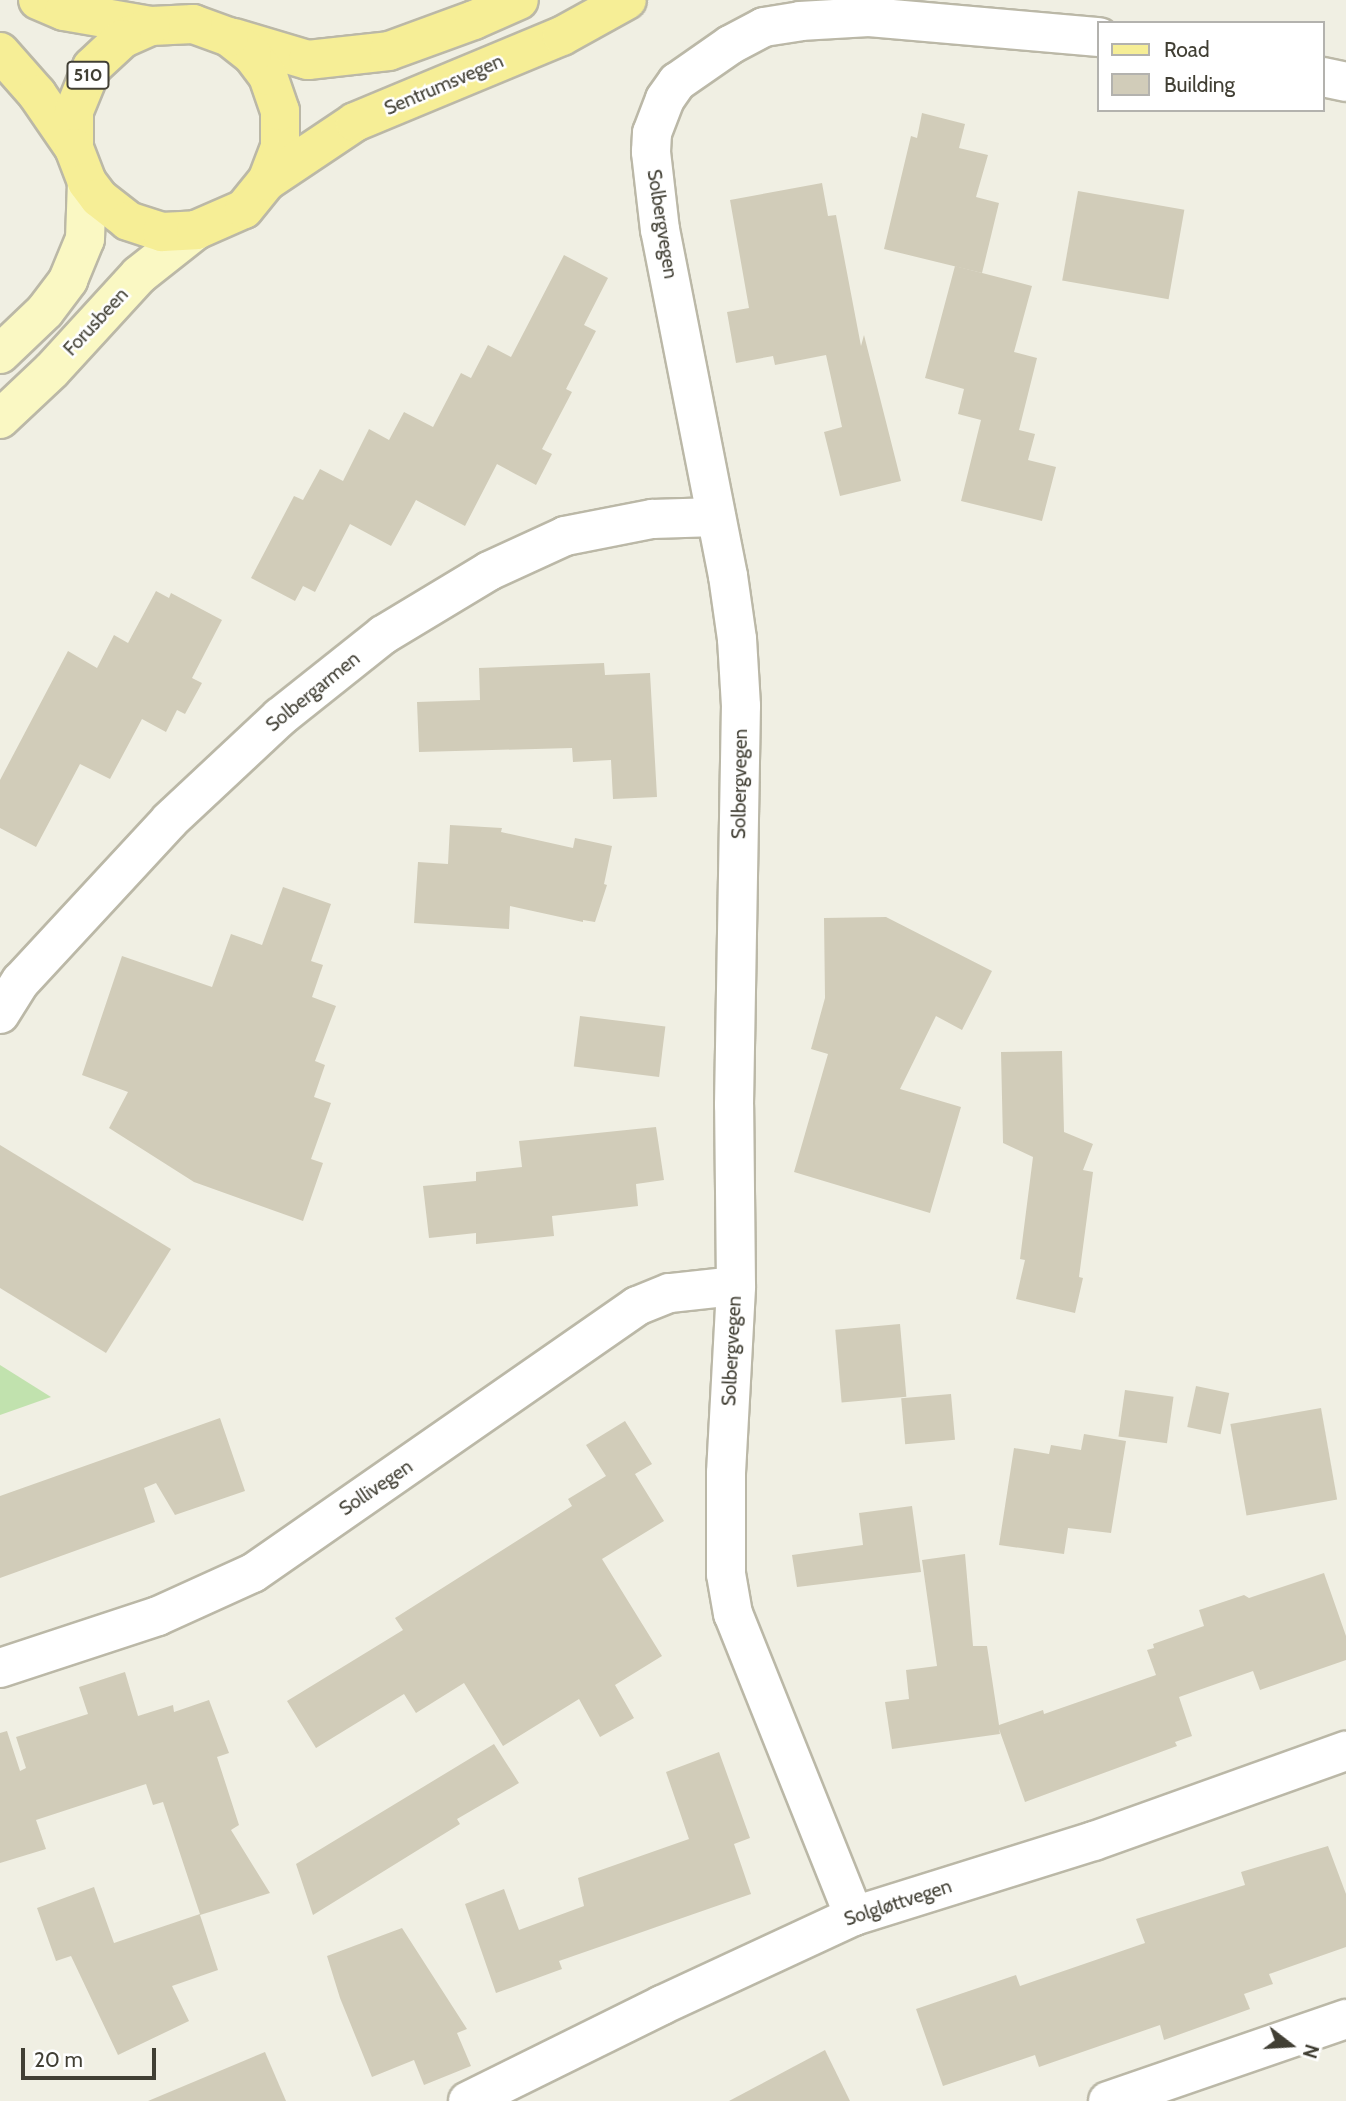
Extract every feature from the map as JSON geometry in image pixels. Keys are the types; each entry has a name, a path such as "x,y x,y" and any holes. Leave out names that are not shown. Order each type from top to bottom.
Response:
{"main road":[{"name":"510","path":"38,0 64,11 151,26 193,24 308,60 389,51 474,20 519,0"},
{"name":"Sentrumsvegen","path":"267,181 355,122 562,36 627,0"},
{"name":"510","path":"81,165 74,111 92,67 122,39 151,26"},
{"name":"510","path":"0,51 37,94 99,198 128,221 162,232 196,230 244,209 267,181 280,147 281,111 268,76 252,55 229,37"},
{"path":"0,354 46,311 68,280 85,239 81,165"},
{"name":"Forusbeen","path":"0,419 51,370 139,275 196,230"}],"street":[{"name":"Solbergvegen","path":"854,1916 733,1614 726,1574 726,1474 736,1286 734,1105 741,706 737,639 660,230 651,152 657,117 677,82 730,45 764,27 800,21 869,18 1098,37"},
{"path":"1325,78 1346,82"},
{"name":"Solbergarmen","path":"0,1013 20,981 170,820 280,717 383,635 489,571 565,536 652,519 716,517"},
{"name":"Sollivegen","path":"0,1668 158,1616 253,1573 638,1306 670,1293 736,1286"},
{"name":"Solgløttvegen","path":"468,2101 662,2005 854,1916 1094,1841 1346,1751"},
{"path":"1108,2101 1346,2019"}],"green space":[{"path":"0,1365 51,1397 0,1415"}],"building":[{"path":"922,113 965,124 959,148 988,155 976,197 999,203 982,273 884,249 911,136 917,138"},
{"path":"822,183 828,216 836,215 861,346 864,335 901,481 840,496 824,432 842,427 826,355 775,365 773,356 736,363 727,312 749,308 730,200"},
{"path":"1078,191 1184,210 1169,299 1062,281"},
{"path":"564,255 608,278 584,325 596,331 566,389 572,392 542,449 552,454 536,485 497,464 465,526 416,500 391,546 350,524 315,592 303,586 295,601 251,578 294,496 303,500 320,469 343,481 369,429 389,440 404,412 433,427 461,373 471,378 488,345 511,357"},
{"path":"955,266 1032,286 1014,352 1037,358 1019,430 1035,434 1028,460 1056,467 1042,521 961,501 981,420 958,414 964,389 925,378"},
{"path":"156,591 169,598 171,593 222,620 192,678 202,683 185,714 177,710 166,732 142,719 110,779 80,764 36,847 0,828 0,780 68,651 97,668 114,635 128,643"},
{"path":"604,663 605,675 650,673 657,797 613,799 611,760 573,762 572,748 419,752 417,702 480,700 479,668"},
{"path":"450,825 502,828 501,832 573,848 575,838 612,846 604,884 607,885 595,922 583,922 510,906 509,929 414,923 418,862 448,864"},
{"path":"283,887 331,904 311,961 323,965 312,997 336,1006 315,1061 325,1065 314,1097 331,1103 311,1159 323,1163 303,1221 194,1182 109,1128 128,1092 82,1075 122,956 212,987 231,934 262,945"},
{"path":"886,917 992,971 962,1030 936,1016 900,1089 961,1107 930,1213 794,1172 828,1054 811,1049 825,998 824,918"},
{"path":"580,1016 665,1026 659,1077 574,1067"},
{"path":"1062,1051 1064,1132 1093,1144 1083,1170 1093,1172 1079,1277 1083,1278 1075,1313 1016,1299 1025,1260 1020,1259 1033,1157 1003,1143 1001,1052"},
{"path":"656,1127 664,1180 636,1184 638,1206 552,1216 554,1236 476,1244 476,1233 429,1238 423,1186 476,1181 476,1172 522,1167 519,1141"},
{"path":"0,1145 171,1249 106,1353 0,1288"},
{"path":"900,1324 906,1397 842,1402 835,1330"},
{"path":"1196,1386 1229,1393 1221,1434 1187,1427"},
{"path":"1125,1390 1174,1397 1167,1443 1118,1437"},
{"path":"951,1394 955,1440 905,1444 901,1398"},
{"path":"1321,1408 1337,1500 1247,1516 1230,1424"},
{"path":"220,1418 245,1491 175,1515 156,1483 144,1488 155,1522 0,1578 0,1496"},
{"path":"625,1421 652,1464 635,1474 664,1521 602,1559 662,1656 615,1685 634,1718 600,1737 579,1699 503,1746 464,1683 416,1713 404,1694 316,1748 287,1701 403,1630 395,1618 572,1506 568,1499 606,1476 586,1445"},
{"path":"1084,1434 1126,1441 1111,1533 1068,1528 1064,1554 999,1545 1014,1448 1049,1454 1051,1445 1081,1450"},
{"path":"912,1506 921,1572 797,1587 792,1555 863,1545 859,1513"},
{"path":"965,1554 973,1646 987,1646 999,1725 1043,1710 1044,1714 1156,1675 1147,1650 1154,1648 1153,1644 1204,1626 1199,1610 1244,1595 1249,1598 1324,1573 1346,1636 1346,1660 1260,1690 1253,1671 1179,1697 1192,1736 1175,1742 1177,1746 1025,1802 999,1729 1000,1734 892,1749 885,1702 909,1699 906,1670 937,1666 922,1560"},
{"path":"125,1672 138,1716 173,1705 174,1712 209,1700 229,1753 217,1757 239,1825 231,1830 270,1893 200,1915 218,1970 172,1986 189,2021 118,2055 71,1956 56,1961 37,1908 94,1887 114,1943 200,1914 163,1802 153,1805 146,1784 36,1820 46,1849 0,1863 0,1733 7,1731 20,1771 26,1768 16,1737 88,1714 79,1687"},
{"path":"494,1744 519,1783 457,1819 460,1824 313,1915 296,1864"},
{"path":"719,1752 750,1838 734,1844 751,1894 559,1961 562,1969 496,1993 465,1904 504,1889 519,1930 584,1906 578,1878 689,1839 666,1772"},
{"path":"1328,1846 1346,1894 1346,1947 1269,1974 1273,1984 1244,1994 1250,2009 1164,2040 1160,2025 1039,2067 1035,2055 943,2086 916,2009 1016,1975 1020,1986 1145,1943 1136,1919 1245,1885 1241,1872"},
{"path":"402,1928 467,2029 457,2033 471,2066 424,2085 414,2060 372,2077 340,1998 327,1956"},
{"path":"825,2050 850,2101 729,2101"},
{"path":"265,2052 286,2101 148,2101"}]}
